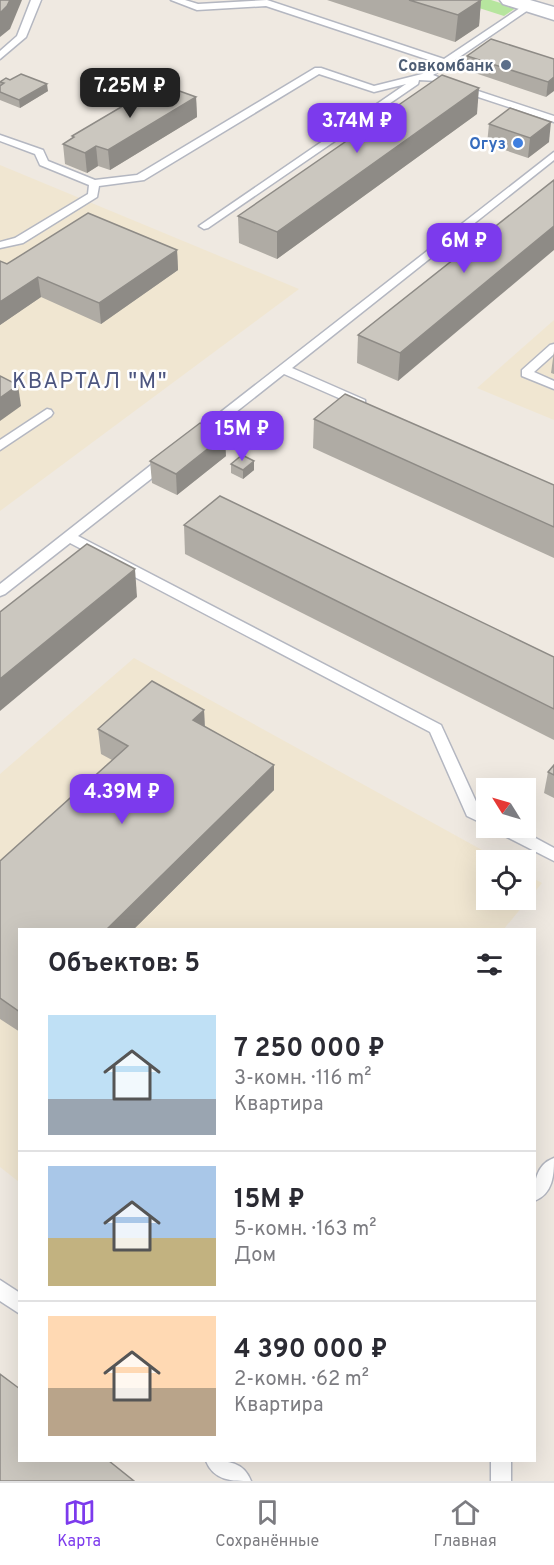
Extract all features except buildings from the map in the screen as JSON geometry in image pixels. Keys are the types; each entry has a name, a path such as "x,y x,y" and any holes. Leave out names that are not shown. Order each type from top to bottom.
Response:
{"street":[{"path":"520,3 554,14"}],"lane":[{"path":"0,56 21,37 36,0"},
{"path":"176,0 197,7 267,3 445,62"},
{"path":"204,226 445,62 520,3"},
{"path":"0,138 39,152 44,163 94,183 140,178 318,70 374,89 425,76 554,119"},
{"path":"0,591 554,155"},
{"path":"0,245 19,241 93,195 94,183"},
{"path":"554,348 526,373 554,385"},
{"path":"284,369 370,407"},
{"path":"0,446 47,412"},
{"path":"69,537 436,729 473,812 476,814"},
{"path":"522,838 554,855"},
{"path":"536,1190 554,1166"},
{"path":"0,1289 18,1303"},
{"path":"217,1462 241,1481"},
{"path":"501,1462 501,1481"}],"shaded area":[{"path":"0,165 299,289 0,511"},
{"path":"554,320 554,420 477,388"},
{"path":"134,658 482,850 476,850 476,910 520,910 505,928 18,928 18,1181 0,1167 0,774"},
{"path":"536,880 542,883 536,890"}],"green space":[{"path":"454,0 491,0 516,8 504,16"}],"place":[{"name":"Совкомбанк","path":"506,65"},
{"name":"Огуз","path":"518,143"}],"district":[{"name":"КВАРТАЛ \"М\"","path":"90,380"}]}
